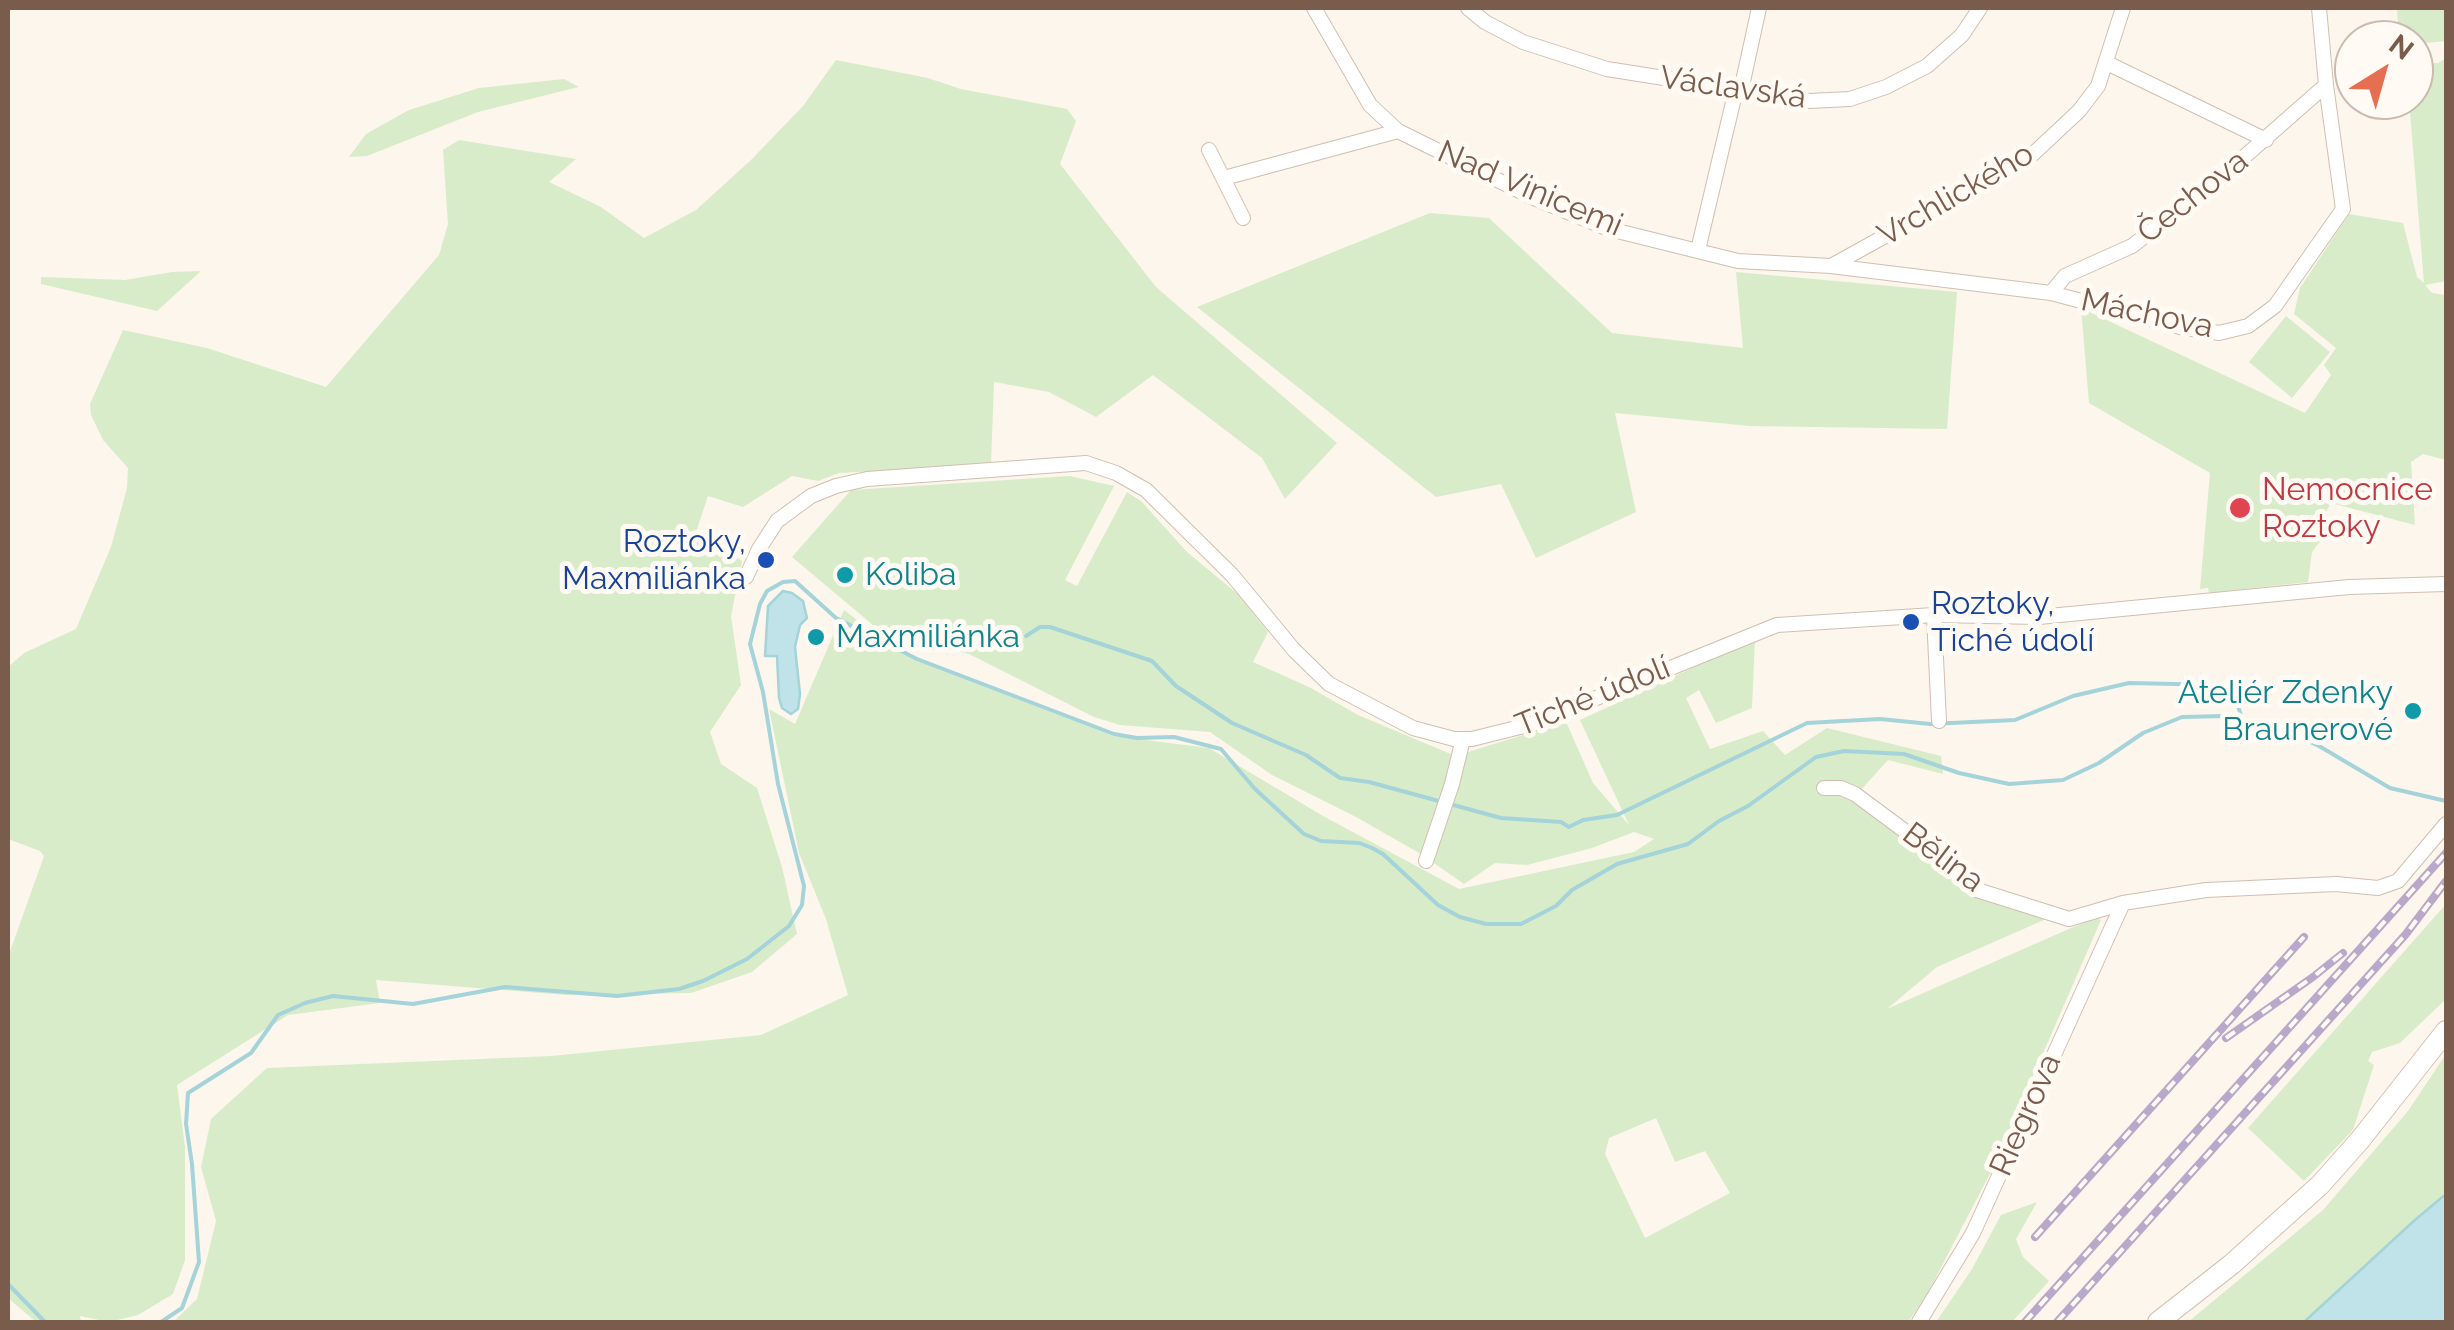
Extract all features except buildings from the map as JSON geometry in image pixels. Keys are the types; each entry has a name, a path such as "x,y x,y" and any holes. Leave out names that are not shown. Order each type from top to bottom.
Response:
{"main road":[{"path":"2158,1322 2294,1210 2360,1140 2446,1031"}],"street":[{"name":"Nad Vinicemi","path":"1314,8 1370,105 1398,130 1534,198 1609,228 1738,261 1831,266 2051,293"},
{"name":"Václavská","path":"1468,8 1523,42 1606,69 1738,92 1828,101 1850,99 1886,87 1928,66 1962,35 1980,8"},
{"path":"1698,250 1759,8"},
{"name":"Vrchlického","path":"1831,266 2033,154 2079,111 2098,86 2122,8"},
{"name":"Máchova","path":"2051,293 2180,327 2219,333 2248,326 2276,306 2344,209 2319,8"},
{"path":"2107,63 2266,140"},
{"name":"Čechova","path":"2051,293 2065,276 2132,246 2266,140 2326,85"},
{"path":"1224,178 1398,130"},
{"path":"1209,150 1243,218"},
{"name":"Tiché údolí","path":"746,577 758,549 777,521 812,496 836,486 867,479 1040,464 1086,464 1116,473 1146,490 1232,575 1294,650 1329,684 1394,721 1463,739 1492,736 1532,724 1777,625 1934,615 2039,617 2349,588 2446,584"},
{"path":"1934,615 1938,721"},
{"path":"1426,861 1463,739"},
{"name":"Bělina","path":"1824,788 1841,788 1856,794 1977,890 2069,919 2123,903"},
{"path":"2123,903 2206,890 2336,884 2378,888 2398,881 2446,824"},
{"name":"Riegrova","path":"1919,1322 1973,1234 2123,903"}],"green space":[{"path":"2446,8 2446,41 2434,42 2434,20 2398,20 2397,10"},
{"path":"2446,58 2446,281 2425,285 2432,293 2446,295 2446,460 2423,454 2411,462 2415,525 2331,503 2322,519 2321,540 2312,552 2308,582 2209,593 2208,588 2200,589 2210,473 2089,403 2081,308 2305,413 2331,375 2324,365 2336,348 2294,314 2300,288 2349,214 2403,223 2417,277 2424,283 2411,120 2434,120 2434,63"},
{"path":"836,60 1067,109 1076,121 1060,164 1156,287 1337,443 1285,499 1262,458 1153,375 1096,417 1049,392 994,382 991,465 839,473 818,481 792,476 743,507 708,496 696,532 742,561 731,616 741,685 710,732 721,764 757,788 782,867 797,934 752,972 691,993 566,995 376,980 380,1003 288,1015 177,1085 185,1147 185,1260 173,1294 138,1315 109,1322 80,1316 81,1322 36,1322 8,1298 8,957 44,856 8,839 8,667 24,653 76,629 111,547 127,488 128,468 103,440 90,404 123,330 207,348 326,387 439,255 448,224 443,150 459,140 576,159 549,182 601,207 644,238 696,210 751,160 803,106"},
{"path":"564,79 579,87 478,112 367,156 349,157 366,134 409,110 479,88"},
{"path":"1430,213 1489,218 1612,333 1743,348 1736,272 1957,292 1947,429 1750,426 1615,413 1636,512 1536,558 1501,484 1436,497 1197,307"},
{"path":"201,271 157,311 41,284 41,277 125,280"},
{"path":"2286,316 2330,352 2292,398 2249,362"},
{"path":"1070,476 1114,486 1065,580 1077,586 1127,492 1141,501 1187,552 1239,595 1268,632 1253,662 1358,715 1453,755 1421,854 1272,775 1210,732 1120,725 1094,717 969,654 873,625 792,557 851,490"},
{"path":"844,610 902,654 1114,736 1209,748 1323,816 1459,889 1634,852 1654,839 1634,832 1527,865 1495,863 1464,884 1428,859 1468,752 1567,724 1593,783 1629,825 1580,720 1755,639 1752,708 1716,723 1699,690 1686,698 1710,749 1763,731 1785,755 1827,728 1941,756 1943,774 1888,760 1860,791 1863,809 2018,905 2053,916 1937,967 1887,1009 2071,928 2101,920 1994,1166 1924,1300 1908,1322 173,1322 197,1299 216,1221 201,1167 211,1119 267,1068 551,1056 761,1035 848,995 826,919 799,853 769,709 795,724","holes":["1656,1118 1675,1162 1705,1151 1730,1193 1645,1238 1605,1154 1609,1138"]},
{"path":"2446,904 2446,999 2400,1043 2372,1052 2368,1061 2374,1065 2353,1130 2304,1181 2248,1128"},
{"path":"2446,1054 2446,1194 2304,1322 2188,1322 2323,1210 2408,1111"},
{"path":"2037,1202 2016,1239 2023,1257 2049,1281 2012,1322 1936,1322 1972,1269 2001,1215"}],"water":[{"path":"783,591 803,601 807,618 800,625 795,647 800,694 798,709 791,714 782,708 779,698 777,656 765,656 768,606"},
{"path":"2446,1194 2446,1322 2304,1322 2416,1219"}],"waterway":[{"path":"161,1322 182,1308 199,1262 186,1124 188,1093 251,1053 278,1015 333,996 413,1004 505,987 617,996 679,989 747,959 789,926 802,905 804,886 778,784 763,692 750,644 760,604 767,591 783,582 795,581 836,618 917,659 1114,734 1174,737 1221,749 1255,789 1304,834 1321,841 1359,843 1372,848 1438,905 1460,917 1486,924 1521,924 1556,906 1572,890 1617,864 1688,844 1816,757 1844,751 1904,754 1959,773 2009,784 2063,780 2099,763 2143,733 2182,717 2224,716 2280,728 2390,788 2446,801"},
{"path":"1026,636 1040,627 1050,627 1152,661 1176,686 1232,723 1306,755 1340,778 1369,782 1501,818 1561,822 1569,827 1583,820 1617,815 1807,723 2015,720 2073,696 2129,683 2220,685 2235,696 2242,719"},
{"path":"8,1284 45,1322"}],"railway":[{"path":"2025,1322 2446,853"},
{"path":"2057,1322 2406,934 2446,881"},
{"path":"2035,1237 2304,937"},
{"path":"2226,1038 2343,953"}],"place":[{"name":"Nemocnice Roztoky","path":"2240,508"},
{"name":"Roztoky, Maxmiliánka","path":"766,560"},
{"name":"Koliba","path":"845,575"},
{"name":"Roztoky, Tiché údolí","path":"1911,622"},
{"name":"Maxmiliánka","path":"816,637"},
{"name":"Ateliér Zdenky Braunerové","path":"2413,711"}]}
